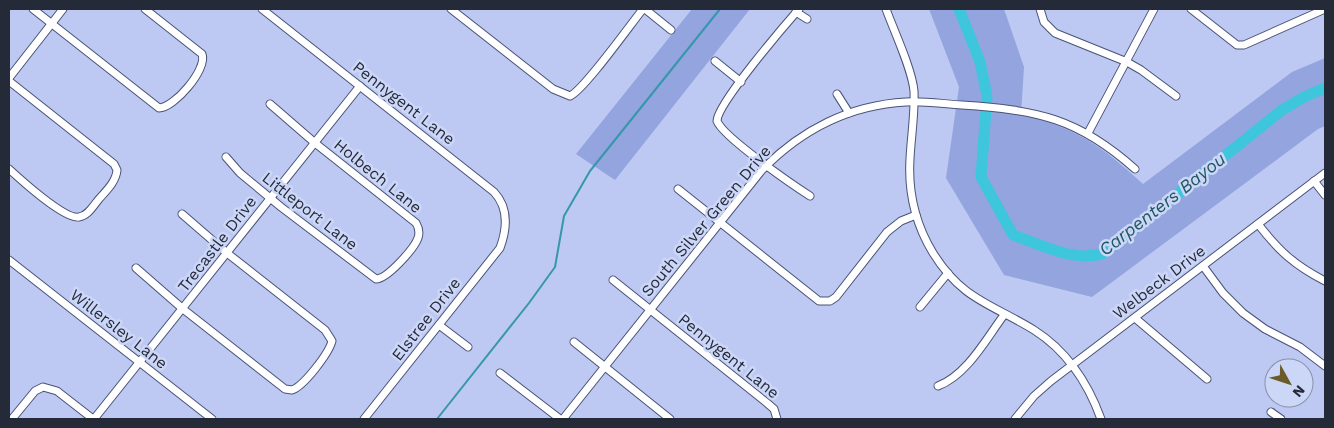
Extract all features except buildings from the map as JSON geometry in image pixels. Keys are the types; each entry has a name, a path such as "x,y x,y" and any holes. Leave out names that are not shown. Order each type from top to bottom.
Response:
{"street":[{"path":"32,9 159,108 166,108 173,103 202,67 204,59 202,54 146,9"},
{"path":"9,170 72,217 86,215 116,176 117,170 114,164 9,80 63,9"},
{"name":"Pennygent Lane","path":"262,9 494,192 500,198 506,214 504,233"},
{"path":"451,9 553,89 570,96 575,94 644,9 671,30"},
{"path":"886,9 912,80 914,102 910,175 916,215 930,247 948,273 977,300 1047,339 1073,366 1091,394 1101,419"},
{"path":"1040,9 1044,22 1054,33 1126,62 1141,70 1176,96"},
{"path":"1088,133 1154,9"},
{"path":"1191,9 1237,45 1244,45 1325,9"},
{"path":"808,19 798,10 718,112 717,117 719,125 725,132 810,196"},
{"path":"715,61 741,82"},
{"name":"Trecastle Drive","path":"94,419 360,86"},
{"path":"837,94 849,113"},
{"name":"South Silver Green Drive","path":"561,419 767,165 808,131 849,113 876,106 914,102 1013,109 1050,118 1088,133 1111,148 1135,169"},
{"name":"Holbech Lane","path":"270,104 315,143 408,216 420,229 418,239 382,279"},
{"name":"Littleport Lane","path":"226,157 240,174 368,275 382,279"},
{"name":"Welbeck Drive","path":"1015,419 1040,390 1325,174"},
{"path":"1314,181 1325,195"},
{"path":"678,189 819,301 830,301 863,266 888,232 901,221 916,215"},
{"path":"136,268 183,309 284,389 296,389 330,349 332,341 325,330 227,253 182,214"},
{"path":"1258,224 1282,254 1304,270 1325,281"},
{"name":"Elstree Drive","path":"364,419 500,248 504,233"},
{"name":"Willersley Lane","path":"9,260 212,419"},
{"path":"1203,266 1222,293 1243,313 1265,329 1300,347 1325,366"},
{"path":"920,307 948,273"},
{"name":"Pennygent Lane","path":"613,280 768,403 774,409 777,419"},
{"path":"938,386 950,382 1004,315"},
{"path":"1135,318 1207,379"},
{"path":"439,325 468,347"},
{"path":"574,342 670,419"},
{"path":"500,373 561,419"},
{"path":"12,419 36,391 43,387 62,394 94,419"},
{"path":"1271,412 1280,419"}],"shaded area":[{"path":"692,9 750,9 615,180 576,154"},
{"path":"929,9 1004,9 1024,67 1021,114 1058,126 1087,140 1113,158 1143,184 1292,72 1325,58 1325,126 1318,129 1092,297 1004,275 946,178 959,87"}],"waterway":[{"path":"437,419 529,303 555,267 564,216 590,171 720,9"},
{"name":"Carpenters Bayou","path":"959,9 980,62 987,96 981,177 1013,235 1058,252 1081,256 1093,256 1104,253 1282,110 1304,97 1325,88"}]}
